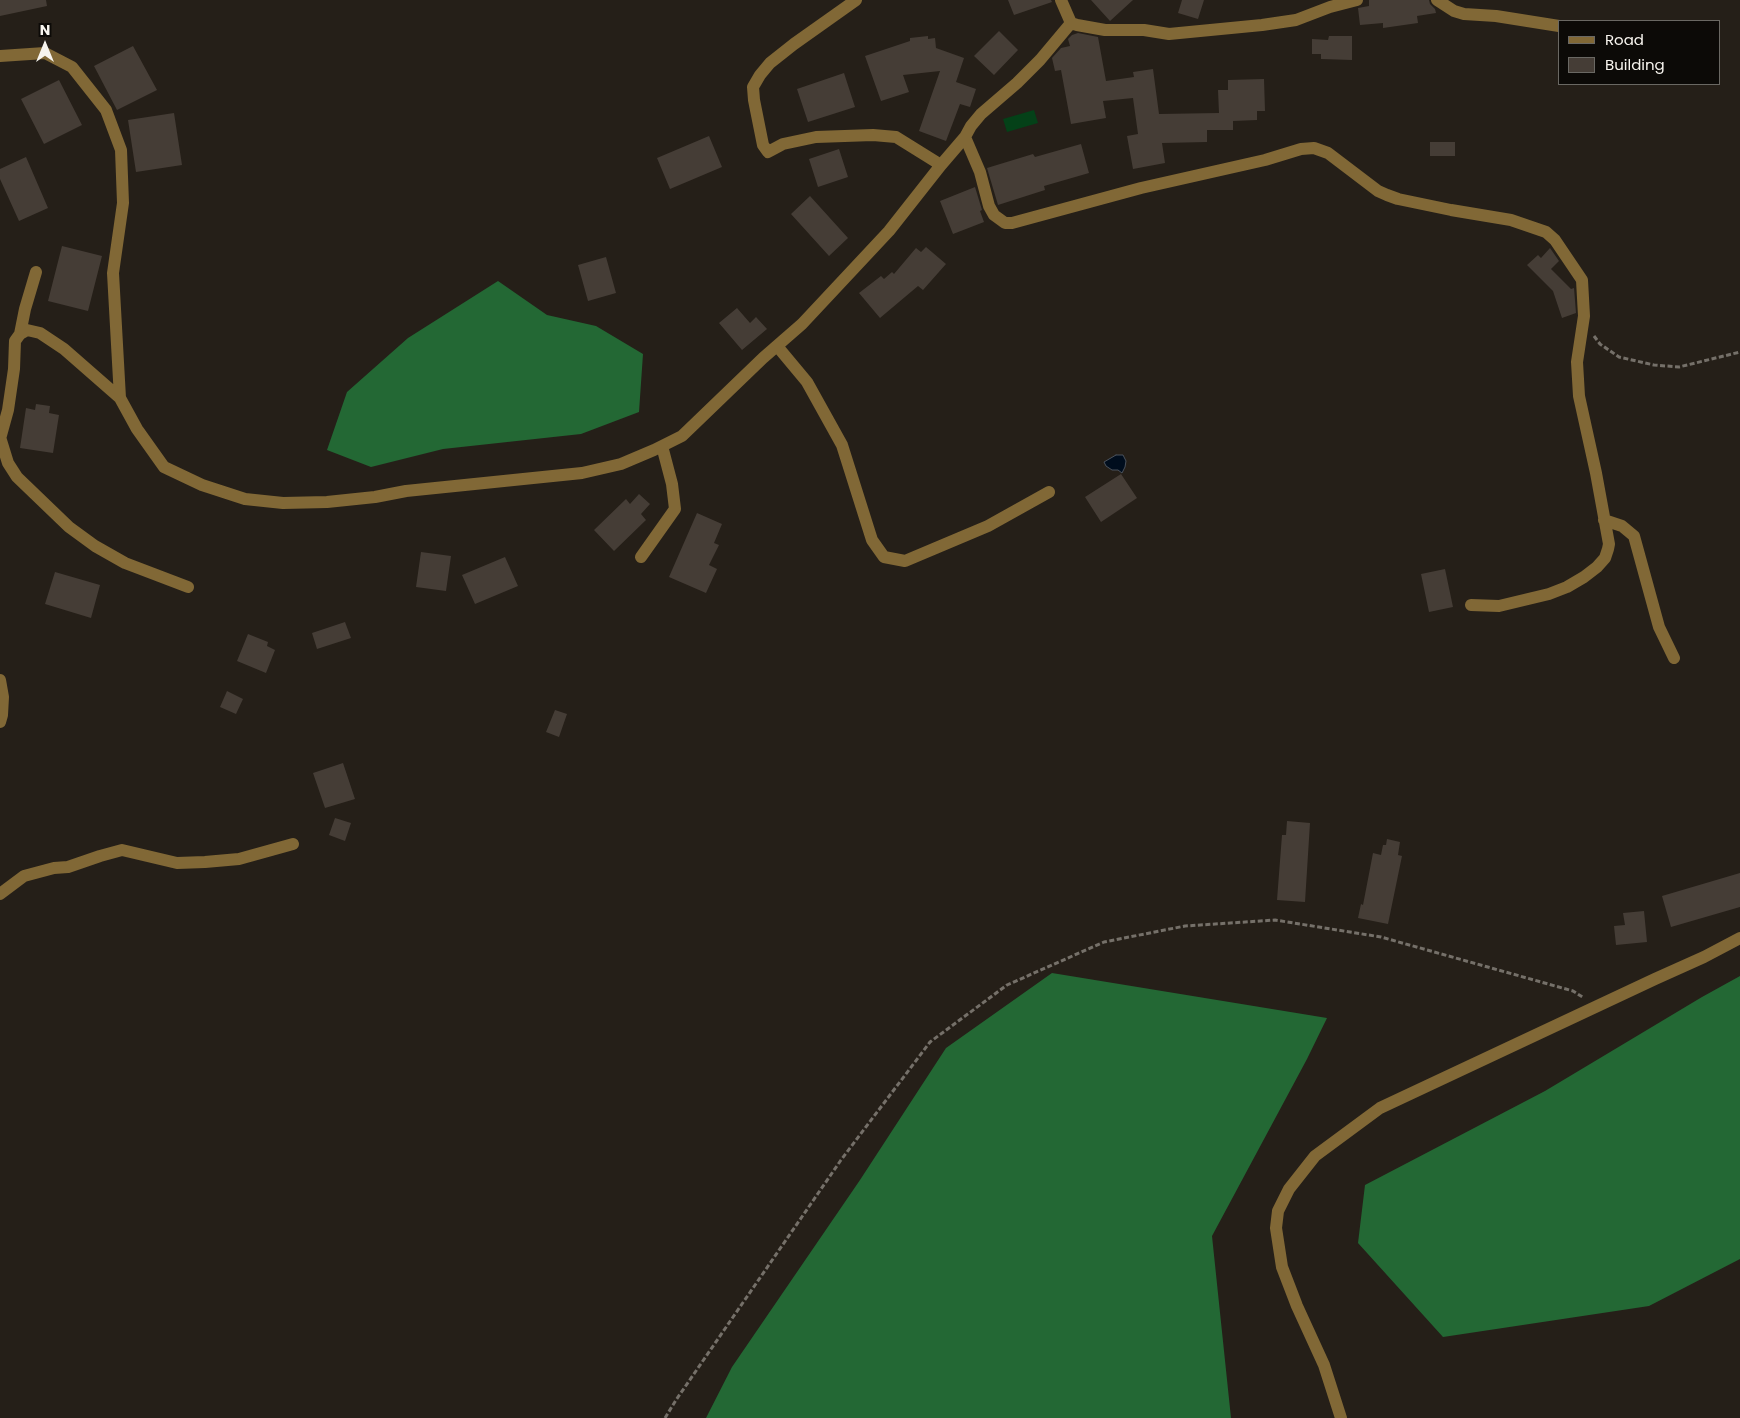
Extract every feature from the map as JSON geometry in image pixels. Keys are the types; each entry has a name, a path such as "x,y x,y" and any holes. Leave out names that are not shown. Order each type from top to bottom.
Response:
{"street":[{"path":"856,0 794,44 770,63 760,75 753,87 763,145 768,152 783,144 816,137 873,135 896,137 941,165"},
{"path":"1061,0 1071,22 1077,25 1105,30 1144,30 1169,34 1296,20 1330,7 1357,0"},
{"path":"1437,0 1454,11 1464,14 1496,16 1558,26"},
{"path":"20,334 27,330 40,333 64,349 120,398 137,429 164,467 202,485 245,499 283,503 327,502 406,491 582,473 621,464 682,436 802,324 889,231 965,137 981,114 1034,66 1056,43 1071,22"},
{"path":"0,56 45,53 72,68 106,110 122,150 123,203 113,273 120,398"},
{"path":"965,137 980,172 989,206 994,215 1005,222 1012,223 1141,188 1265,160 1301,149 1314,148 1322,149 1378,191 1398,199 1511,220 1546,232 1562,249 1582,280 1584,321 1578,362 1579,396 1609,544 1608,549 1605,558 1584,577 1567,587 1499,606 1471,605"},
{"path":"36,272 20,334 15,341 14,370 0,438 8,463 17,477 68,528 125,563 188,587"},
{"path":"777,346 807,382 842,445 872,540 884,557 905,561 988,526 1048,492"},
{"path":"641,557 675,509 672,484 662,446"},
{"path":"1604,520 1622,526 1634,536 1659,627 1674,658"},
{"path":"0,680 3,697 0,722"},
{"path":"0,894 24,876 54,868 68,867 122,850 177,863 239,860 294,844"},
{"path":"1341,1418 1324,1365 1297,1306 1282,1267 1276,1228 1278,1211 1289,1189 1315,1156 1380,1108 1704,957 1740,938"}],"path":[{"path":"1584,321 1600,344 1619,357 1654,365 1679,367 1740,352"},
{"path":"665,1418 841,1160 930,1042 1007,985 1104,942 1185,926 1275,920 1381,937 1573,991 1598,1006"}],"green space":[{"path":"1034,110 1038,123 1007,132 1003,119"},
{"path":"498,281 547,315 596,326 643,354 639,412 581,434 443,449 371,467 327,450 347,392 408,338"},
{"path":"1052,973 1327,1018 1212,1236 1231,1418 706,1418 732,1367 860,1180 946,1048"},
{"path":"1740,976 1740,1259 1649,1306 1443,1337 1358,1243 1365,1185 1545,1091"}],"water":[{"path":"1116,455 1123,455 1126,461 1122,473 1118,470 1112,470 1104,462"}],"building":[{"path":"0,0 46,0 47,6 0,16"},
{"path":"1008,0 1051,0 1052,2 1014,15"},
{"path":"1091,0 1133,0 1110,21"},
{"path":"1182,0 1204,0 1198,19 1178,13"},
{"path":"1369,0 1429,0 1436,13 1417,16 1418,23 1383,28 1383,23 1360,25 1358,8 1369,6"},
{"path":"999,31 1018,50 994,75 974,56"},
{"path":"1078,33 1098,37 1106,81 1134,77 1133,72 1153,69 1159,114 1219,113 1218,90 1228,90 1228,80 1264,79 1265,111 1257,111 1257,120 1233,121 1233,130 1207,130 1207,142 1162,143 1165,163 1133,169 1127,136 1138,134 1133,98 1103,101 1106,118 1071,124 1061,70 1055,71 1052,58 1061,48 1070,46 1068,39"},
{"path":"928,36 928,39 935,38 936,48 964,58 956,82 976,89 970,107 960,104 946,141 919,131 940,71 903,75 909,92 881,101 865,56 910,41 910,38"},
{"path":"1329,36 1352,36 1352,60 1321,59 1321,54 1312,54 1312,39 1328,40"},
{"path":"133,46 157,90 117,110 94,66"},
{"path":"844,73 855,107 808,122 797,89"},
{"path":"59,80 82,125 44,144 21,99"},
{"path":"174,113 182,165 136,172 128,120"},
{"path":"709,136 722,167 670,189 657,158"},
{"path":"1430,142 1455,142 1455,156 1430,156"},
{"path":"1081,144 1089,173 1044,186 1045,190 998,205 987,168 1033,154 1035,157"},
{"path":"839,149 848,177 818,187 809,159"},
{"path":"26,157 48,208 19,221 0,179 0,169"},
{"path":"975,187 984,222 953,234 940,201"},
{"path":"810,196 848,238 829,256 791,214"},
{"path":"62,246 102,256 88,311 48,301"},
{"path":"926,247 946,264 923,290 918,286 880,318 859,293 881,276 884,279 892,272 894,274 916,248 921,252"},
{"path":"1550,248 1559,261 1551,269 1571,289 1574,288 1576,313 1562,318 1553,291 1527,265 1538,255 1541,258"},
{"path":"606,257 616,293 588,301 578,265"},
{"path":"737,308 750,323 756,317 767,329 742,350 719,323"},
{"path":"36,404 50,406 49,413 59,415 53,453 20,448 26,408 35,410"},
{"path":"1121,474 1137,498 1101,522 1085,497"},
{"path":"639,494 650,504 641,514 646,520 614,551 594,530 626,499 630,504"},
{"path":"697,513 722,524 714,543 719,545 709,565 717,569 706,593 669,577"},
{"path":"421,552 451,556 446,591 416,587"},
{"path":"505,557 518,586 475,604 462,575"},
{"path":"1445,569 1453,607 1429,612 1421,574"},
{"path":"55,572 100,585 91,618 45,604"},
{"path":"345,622 351,638 317,649 312,633"},
{"path":"248,634 268,642 267,646 275,650 266,673 237,661"},
{"path":"227,691 243,699 236,714 220,707"},
{"path":"555,710 567,714 559,737 546,732"},
{"path":"343,763 355,799 325,808 313,773"},
{"path":"335,818 351,823 345,841 329,835"},
{"path":"1287,821 1310,823 1305,902 1277,900 1282,835 1286,835"},
{"path":"1387,839 1400,842 1398,855 1402,856 1388,924 1358,918 1361,904 1363,905 1373,853 1381,855 1383,845 1386,845"},
{"path":"1740,873 1740,907 1671,927 1662,896"},
{"path":"1644,911 1647,942 1616,945 1614,926 1625,925 1623,913"}]}
